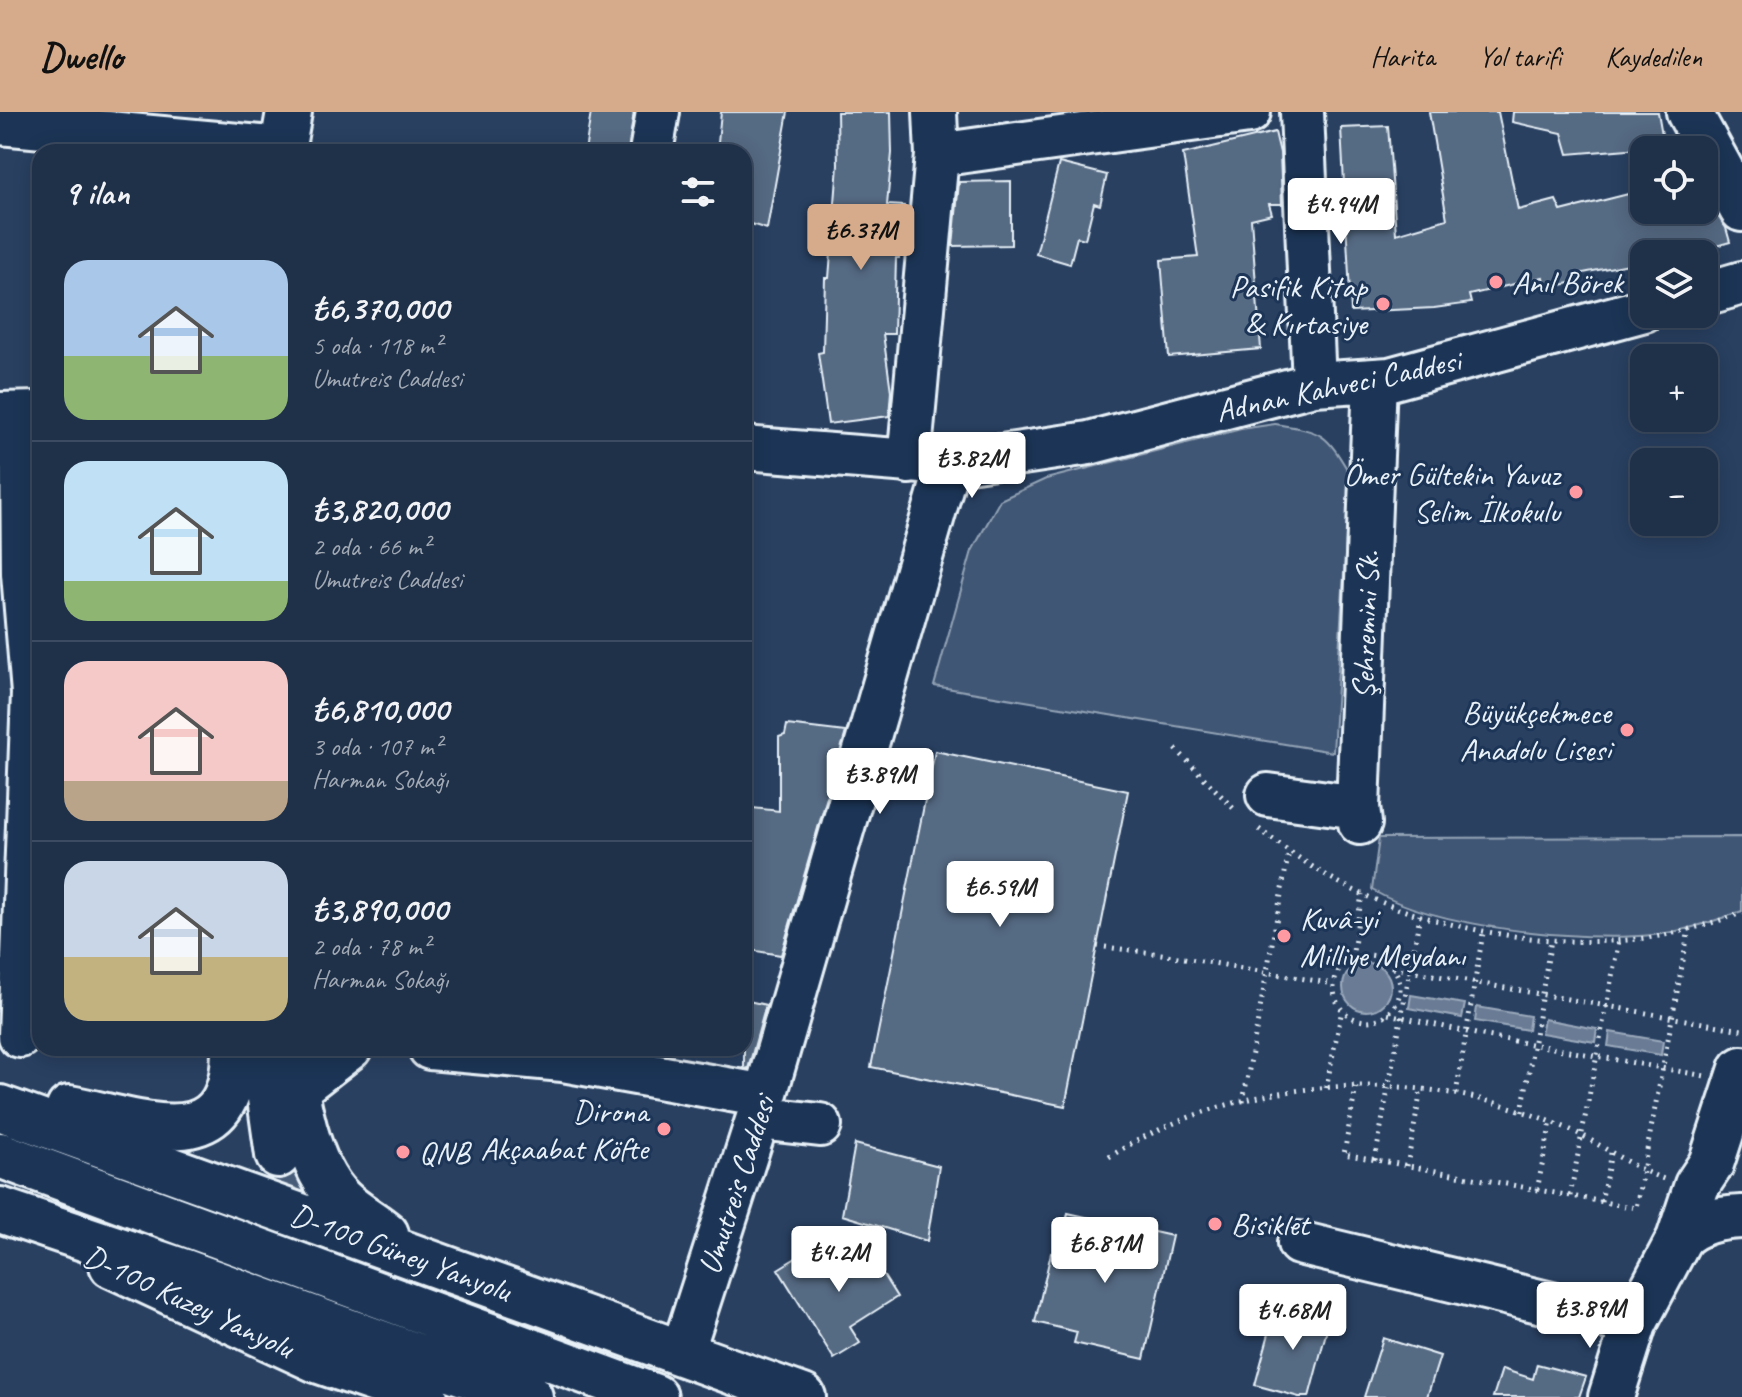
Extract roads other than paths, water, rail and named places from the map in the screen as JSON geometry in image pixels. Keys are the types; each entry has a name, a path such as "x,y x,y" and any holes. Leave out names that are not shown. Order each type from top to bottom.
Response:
{"main road":[{"path":"1689,112 1742,209"},
{"path":"0,1101 71,1108 170,1128 191,1126 210,1118 223,1103 234,1068 234,1056"},
{"path":"266,1056 286,1154 277,1056"},
{"path":"294,1069 320,1173 341,1200 408,1254"},
{"path":"1611,1397 1634,1324 1679,1239 1697,1185 1711,1164 1728,1073"},
{"name":"D-100 Güney Yanyolu","path":"0,1108 803,1397"},
{"path":"0,1155 655,1397"},
{"path":"0,1210 182,1271 530,1397"},
{"name":"D-100 Kuzey Yanyolu","path":"0,1216 140,1277 327,1379 425,1397"}],"street":[{"path":"652,144 658,112"},
{"name":"Umutreis Caddesi","path":"682,1353 761,1107 929,463 937,155 935,112"},
{"path":"937,155 1249,112"},
{"path":"1302,112 1314,384"},
{"path":"0,123 284,141"},
{"path":"1718,290 1742,283"},
{"name":"Adnan Kahveci Caddesi","path":"752,449 929,463 1089,443 1314,384 1390,379 1630,314"},
{"name":"Şehremini Sk.","path":"1255,812 1359,815 1375,380"},
{"path":"20,434 24,695 20,1036"},
{"path":"294,1069 329,1056"},
{"path":"570,1056 820,1125"},
{"path":"1711,1164 1712,1178 1719,1192 1742,1201"},
{"path":"1679,1239 1692,1227 1714,1220 1742,1217"},
{"path":"1299,1243 1634,1324"}],"tunnel":[{"path":"294,1154 355,1397"}],"place":[{"name":"Anıl Börek","path":"1496,282"},
{"name":"Pasifik Kitap & Kırtasiye","path":"1383,304"},
{"name":"Ömer Gültekin Yavuz Selim İlkokulu","path":"1576,492"},
{"name":"Büyükçekmece Anadolu Lisesi","path":"1627,730"},
{"name":"Kuvâ-yi Milliye Meydanı","path":"1284,936"},
{"name":"Dirona Akçaabat Köfte","path":"664,1129"},
{"name":"QNB","path":"403,1152"},
{"name":"Bisiklet","path":"1215,1224"}]}
